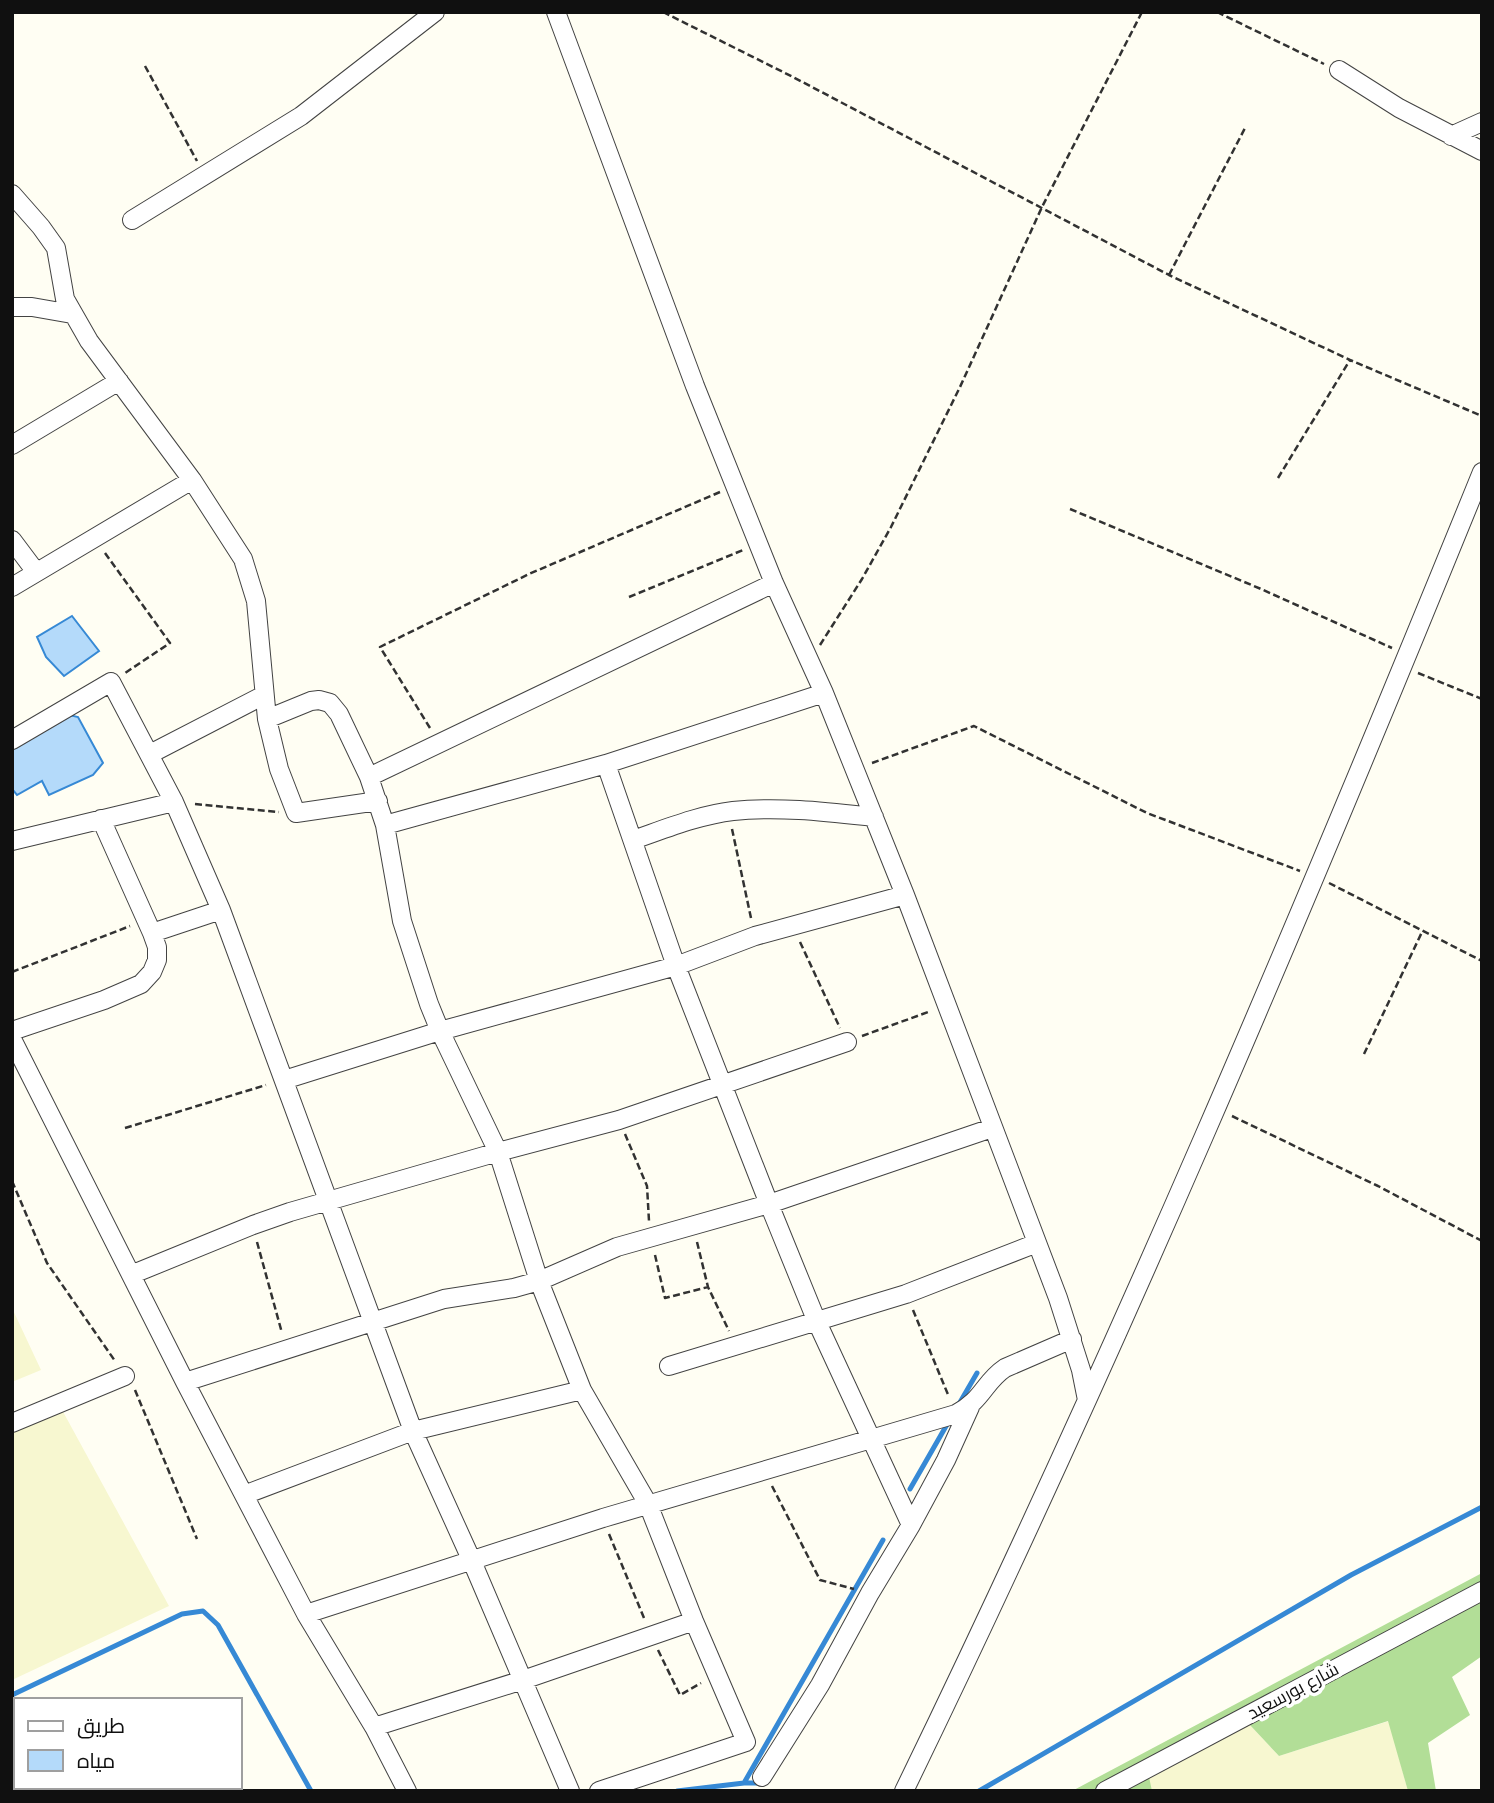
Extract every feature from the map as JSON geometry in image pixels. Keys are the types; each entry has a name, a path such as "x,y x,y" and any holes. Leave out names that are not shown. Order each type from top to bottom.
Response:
{"street":[{"path":"132,220 301,116 435,12"},
{"path":"556,12 658,289 774,583 824,693 947,1004 1072,1339 1087,1401"},
{"path":"1339,71 1451,136 1482,150"},
{"path":"1451,136 1482,122"},
{"path":"12,194 56,248 61,287 72,314 192,480 236,547 251,579 256,601 267,719 279,769 296,813 378,801"},
{"path":"12,307 32,307 72,314"},
{"path":"12,445 119,381"},
{"path":"904,1791 995,1601 1146,1272 1320,879 1404,661 1482,472"},
{"path":"12,587 192,480"},
{"path":"12,540 36,572"},
{"path":"369,777 774,583"},
{"path":"12,740 111,682 150,754 221,910 413,1432 471,1559 570,1791"},
{"path":"385,825 606,764 824,693"},
{"path":"150,754 264,695"},
{"path":"267,719 310,701 330,703 339,714 369,777 385,825 402,921 419,977 440,1031 498,1152 539,1280 582,1390 648,1504 746,1742 599,1791"},
{"path":"606,764 676,966 769,1203 817,1322 911,1525"},
{"path":"12,841 174,802"},
{"path":"634,840 732,811 803,811 874,817"},
{"path":"12,1031 104,1000 141,984 152,972 157,960 157,947 150,926 101,819"},
{"path":"284,1080 440,1031 676,966 755,936 905,895"},
{"path":"150,926 221,910"},
{"path":"12,1039 133,1274 185,1382 306,1614 374,1727 407,1791"},
{"path":"133,1274 253,1225 498,1152 620,1120 847,1042"},
{"path":"185,1382 443,1299 514,1288 650,1236 769,1203 992,1128"},
{"path":"669,1366 906,1294 1037,1243"},
{"path":"762,1777 820,1685 911,1525 946,1460 963,1410 1005,1368 1072,1339"},
{"path":"12,1423 125,1376"},
{"path":"244,1495 413,1432 582,1390"},
{"path":"306,1614 648,1504 870,1440 963,1410"},
{"name":"شارع بورسعيد","path":"1105,1791 1482,1591"},
{"path":"374,1727 523,1680 694,1621"}],"path":[{"path":"663,12 739,49 1169,275 1350,360 1482,416"},
{"path":"810,660 841,615 891,527 960,387 1042,207 1142,12"},
{"path":"1217,12 1339,71"},
{"path":"145,66 205,176"},
{"path":"1169,275 1245,128"},
{"path":"1278,478 1350,360"},
{"path":"439,743 380,647 529,574 736,485"},
{"path":"1070,509 1261,589 1482,699"},
{"path":"94,538 170,643 111,682"},
{"path":"629,597 759,544"},
{"path":"855,770 974,726 1147,813 1320,879 1482,961"},
{"path":"174,802 296,813"},
{"path":"732,811 733,838 755,936"},
{"path":"12,972 150,926"},
{"path":"793,926 847,1042 947,1004"},
{"path":"1364,1054 1422,932"},
{"path":"125,1128 284,1080"},
{"path":"1216,1109 1378,1186 1482,1241"},
{"path":"620,1120 648,1186 650,1236 665,1298 708,1287"},
{"path":"12,1181 47,1264 135,1389 197,1539"},
{"path":"693,1223 708,1287 736,1347"},
{"path":"253,1225 286,1350"},
{"path":"906,1294 963,1410"},
{"path":"765,1471 820,1580 870,1593"},
{"path":"603,1518 652,1636 680,1695 716,1674"}],"green space":[{"path":"12,1308 41,1370 12,1382"},
{"path":"55,1397 169,1606 12,1680 12,1415"},
{"path":"1482,1573 1482,1656 1452,1677 1470,1715 1428,1743 1436,1791 1408,1791 1388,1721 1279,1756 1249,1724 1149,1777 1152,1791 1072,1791"},
{"path":"1389,1721 1408,1791 1152,1791 1148,1777 1249,1724 1279,1756"}],"water":[{"path":"72,616 99,651 64,676 46,657 37,637"},
{"path":"65,714 78,717 103,763 93,775 49,795 42,781 17,795 12,789 12,747"}],"waterway":[{"path":"959,1404 977,1373"},
{"path":"910,1489 949,1421"},
{"path":"979,1791 1351,1575 1482,1507"},
{"path":"744,1783 883,1540"},
{"path":"12,1695 182,1614 203,1611 218,1625 311,1791"},
{"path":"677,1791 761,1783"}]}
